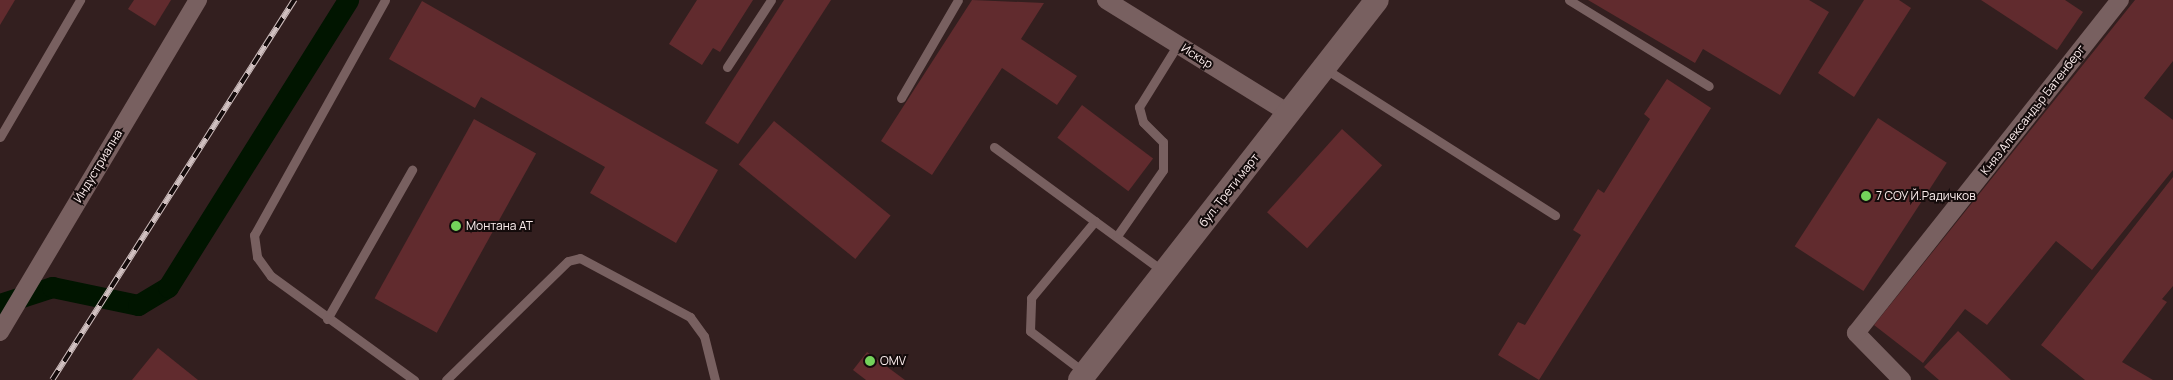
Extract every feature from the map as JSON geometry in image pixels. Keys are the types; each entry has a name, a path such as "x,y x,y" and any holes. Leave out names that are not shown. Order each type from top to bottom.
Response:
{"main road":[{"name":"бул. Трети март","path":"1087,378 1165,273 1377,0"}],"street":[{"name":"Индустриална","path":"1,331 48,249 198,0"},
{"name":"Искър","path":"1106,0 1288,113"},
{"name":"Княз Александър Батенберг","path":"1902,380 1856,333 2120,0"}],"lane":[{"path":"0,137 80,0"},
{"path":"384,0 254,235 257,257 271,276 327,319 414,380"},
{"path":"726,67 770,0"},
{"path":"901,98 958,0"},
{"path":"1570,0 1709,86"},
{"path":"1117,236 1163,170 1163,142 1143,122 1139,107 1178,44"},
{"path":"1324,68 1554,215"},
{"path":"994,147 1165,273"},
{"path":"327,319 412,170"},
{"path":"1087,378 1030,331 1031,298 1095,221"},
{"path":"446,380 568,261 580,258 690,317 704,336 714,380"}],"building":[{"path":"0,0 15,0 0,25"},
{"path":"134,0 171,0 155,26 128,9"},
{"path":"697,0 753,0 720,52 713,48 702,65 669,44"},
{"path":"784,0 831,0 738,144 705,123"},
{"path":"972,0 1044,3 1021,39 1077,76 1057,105 1002,68 932,175 881,141"},
{"path":"1588,0 1809,0 1829,12 1780,95 1703,49 1695,63"},
{"path":"1864,0 1899,0 1911,8 1854,97 1818,73"},
{"path":"1981,0 2065,0 2083,12 2057,50"},
{"path":"2135,0 2173,0 2173,61 2144,98 2173,120 2173,170 2092,270 2056,241 1987,325 1965,309 1923,363 1874,325"},
{"path":"422,1 718,170 676,243 590,193 605,167 481,97 475,108 389,59"},
{"path":"1667,79 1711,108 1539,380 1498,355 1518,322 1525,325 1581,235 1573,230 1598,189 1604,193 1650,119 1644,114"},
{"path":"1082,105 1153,159 1128,191 1057,138"},
{"path":"1878,118 1947,163 1863,291 1795,246"},
{"name":"Монтана АТ","path":"474,119 536,153 437,333 375,298"},
{"path":"774,121 891,215 855,259 739,165"},
{"path":"1342,129 1382,165 1307,248 1267,212"},
{"path":"2173,177 2173,286 2162,299 2167,302 2122,362 2153,380 2085,380 2041,345"},
{"path":"1958,331 2011,380 1939,380 1924,367"},
{"path":"158,348 198,380 132,380"},
{"name":"OMV","path":"867,352 905,380 866,380 853,370"}],"waterway":[{"path":"0,304 52,287 138,305 168,287 348,0"}],"railway":[{"path":"52,380 294,0"}],"place":[{"name":"7 СОУ Й.Радичков","path":"1866,196"},
{"name":"Монтана АТ","path":"456,226"},
{"name":"OMV","path":"870,361"}]}
